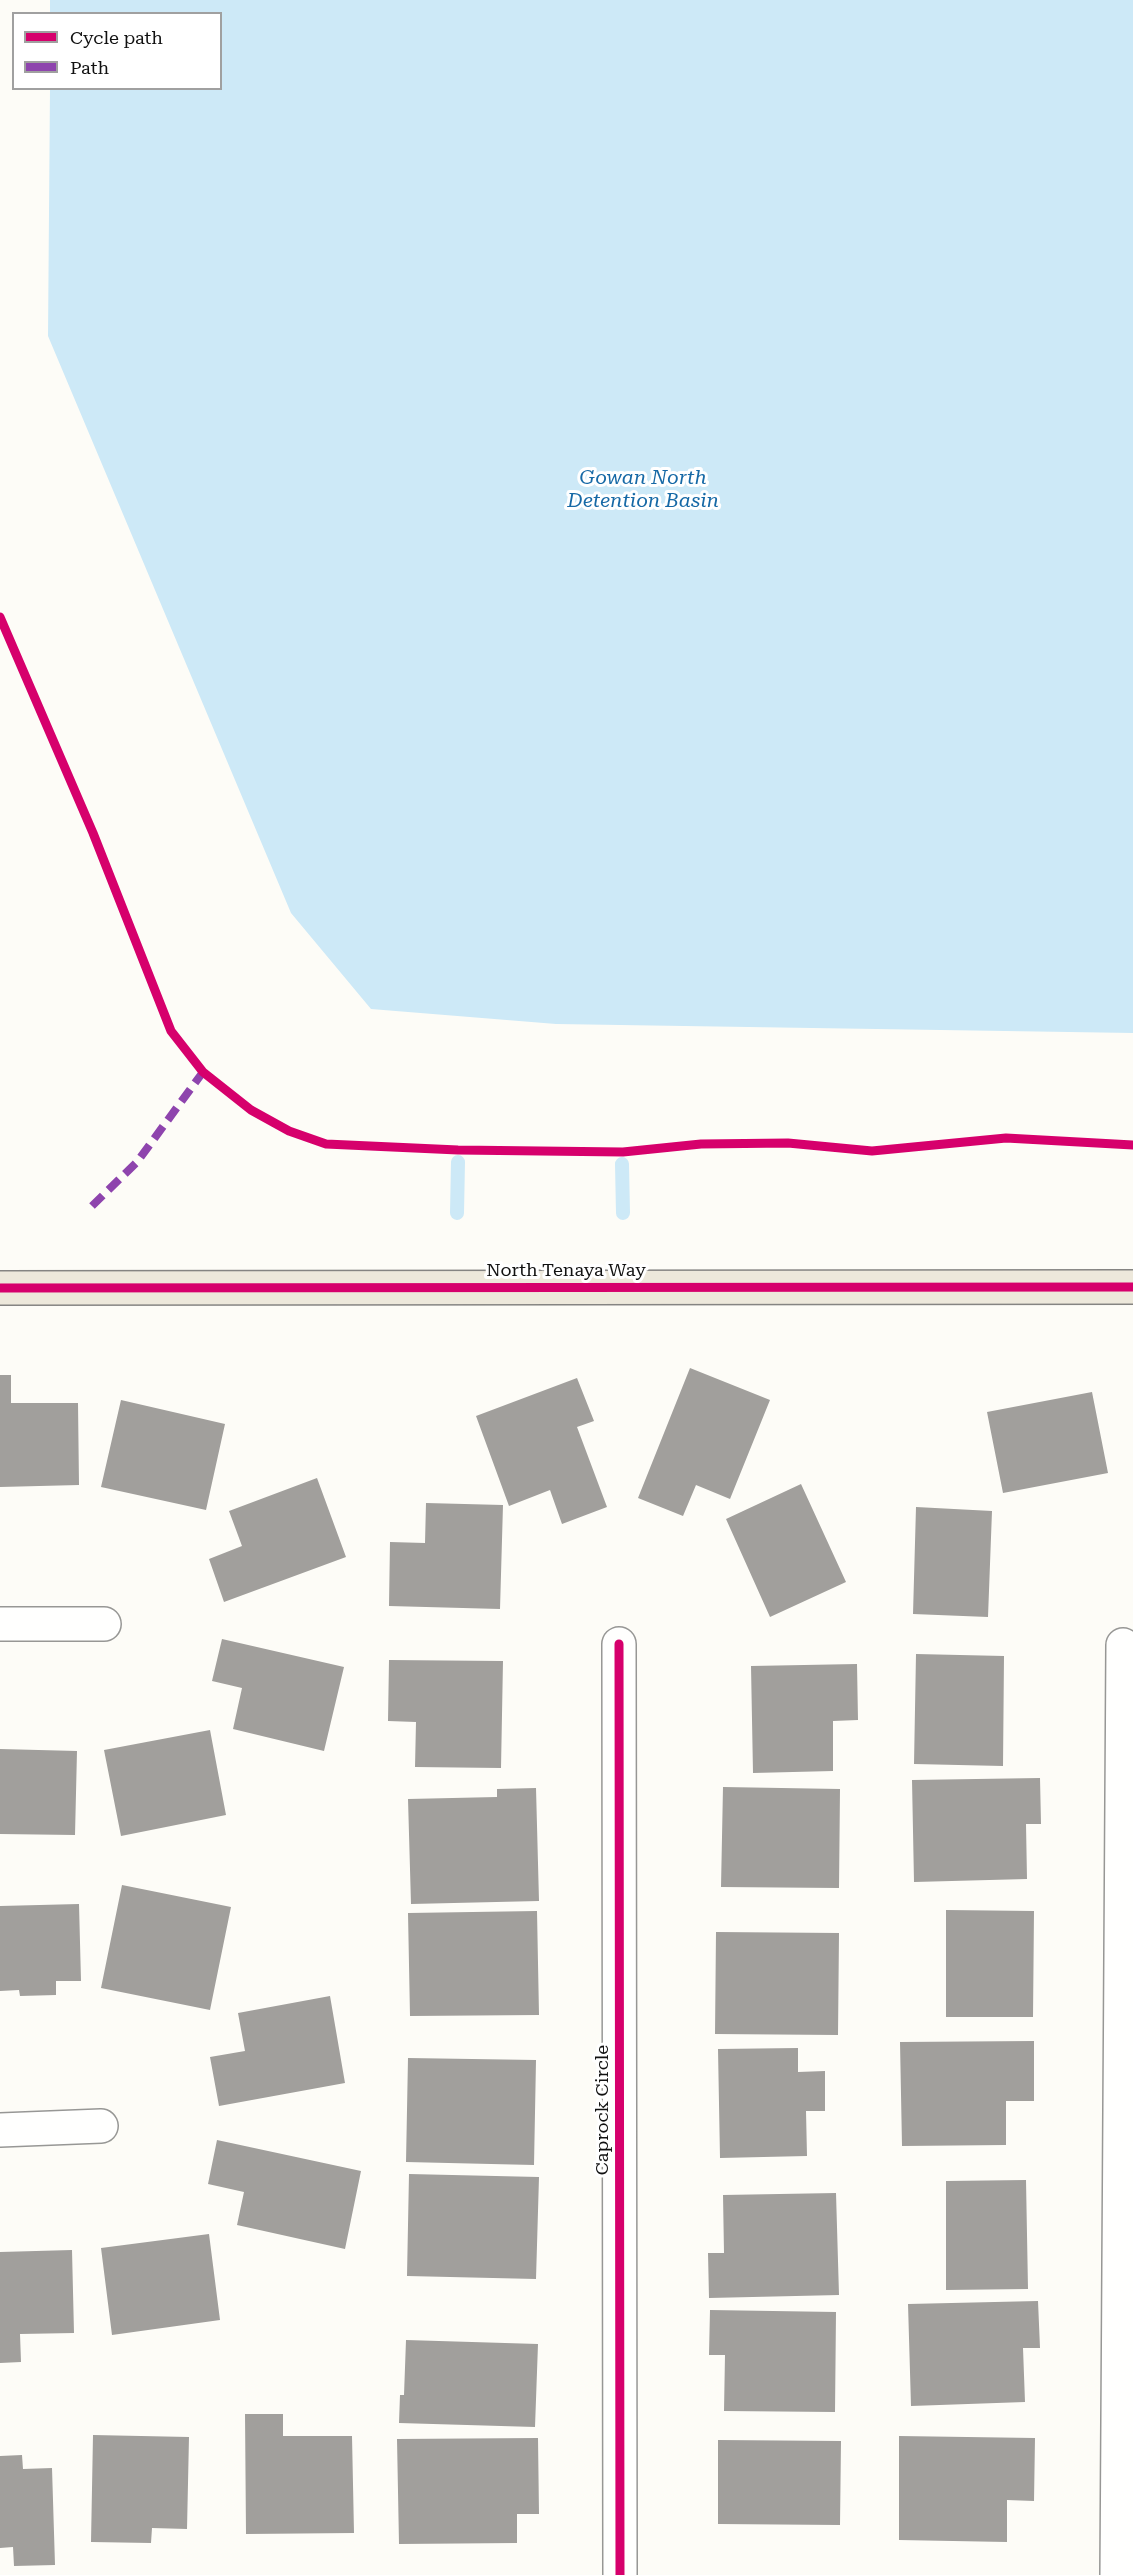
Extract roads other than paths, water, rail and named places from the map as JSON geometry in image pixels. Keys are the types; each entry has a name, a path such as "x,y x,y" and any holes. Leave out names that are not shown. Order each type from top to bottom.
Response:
{"main road":[{"name":"North Tenaya Way","path":"0,1288 1133,1287"}],"street":[{"path":"0,1624 104,1624"},
{"name":"Caprock Circle","path":"619,1644 620,2575"},
{"path":"1117,2575 1123,1645"},
{"path":"0,2130 101,2126"}],"water":[{"name":"Gowan North Detention Basin","path":"50,0 1133,0 1133,1033 556,1024 371,1009 291,913 48,336 50,90 222,90 222,12 50,12"}],"waterway":[{"path":"457,1213 458,1162"},
{"path":"622,1164 623,1213"}]}
